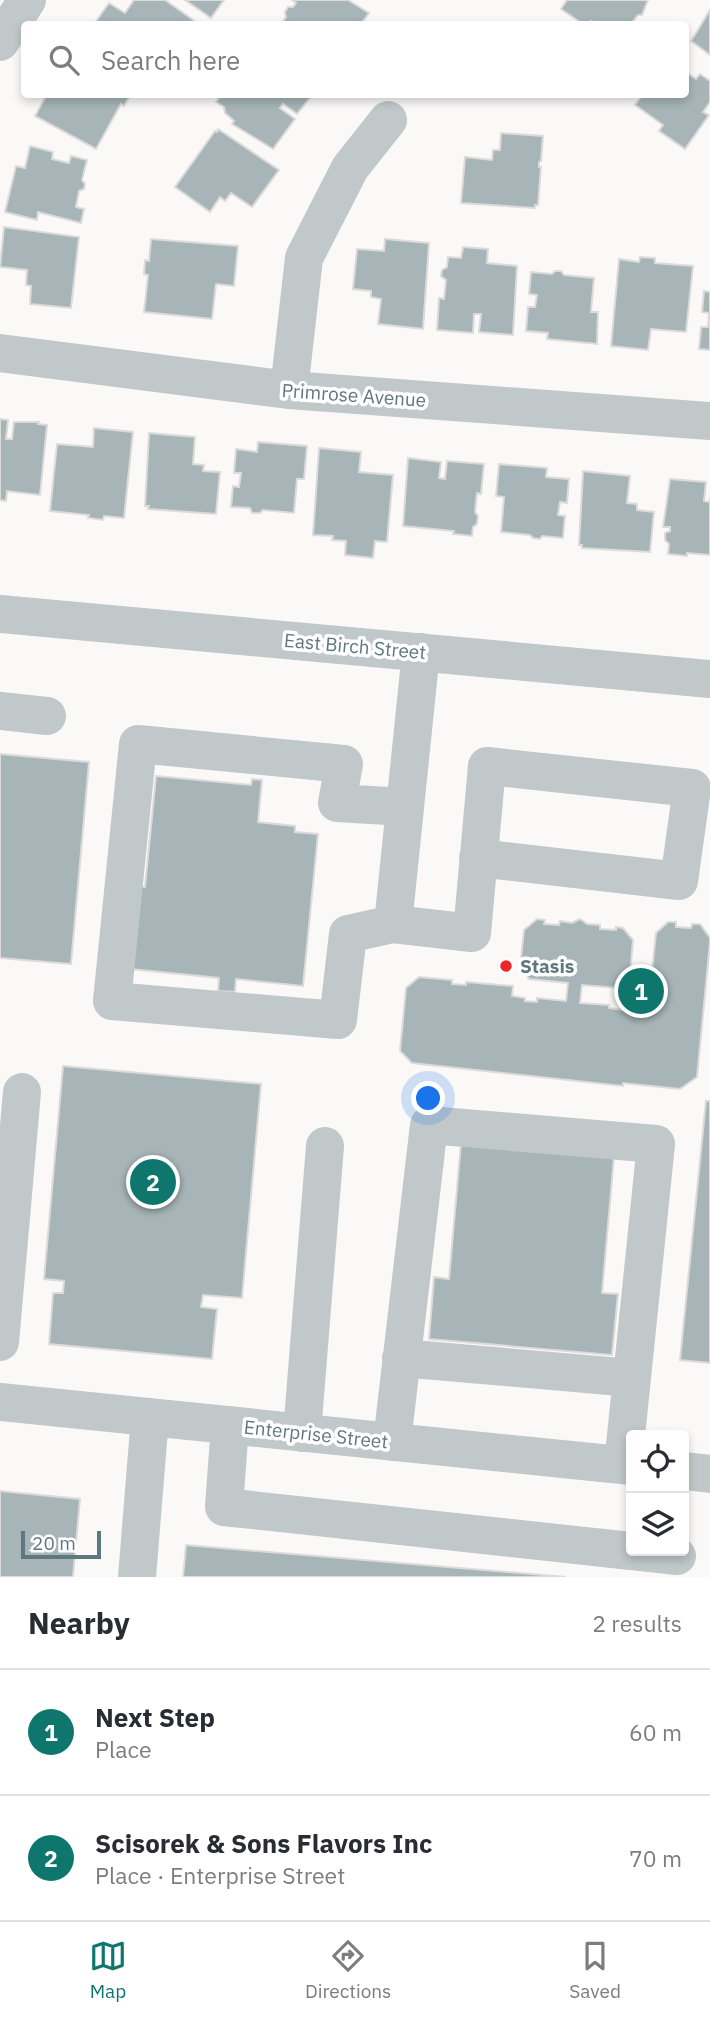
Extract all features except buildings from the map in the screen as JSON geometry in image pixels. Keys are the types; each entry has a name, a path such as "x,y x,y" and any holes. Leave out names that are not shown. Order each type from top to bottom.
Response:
{"street":[{"path":"0,42 27,0"},
{"path":"289,390 304,258 350,168 388,120"},
{"name":"Primrose Avenue","path":"0,353 289,390 710,421"},
{"name":"East Birch Street","path":"0,614 710,679"},
{"path":"393,924 421,652"},
{"path":"0,711 47,716"},
{"path":"405,807 337,803 344,764 138,744 112,1001 338,1020 348,934 393,924 472,933 478,858 487,766 692,788 680,881 478,858"},
{"path":"0,1342 22,1091"},
{"path":"392,1442 429,1125 656,1144 629,1430"},
{"path":"302,1433 325,1146"},
{"path":"401,1358 632,1378"},
{"name":"Enterprise Street","path":"0,1402 626,1466"},
{"path":"137,1577 150,1417"},
{"path":"230,1425 224,1507 626,1550"},
{"path":"654,1556 677,1561"}],"place":[{"name":"Stasis","path":"506,966"},
{"name":"Next Step","path":"641,991"},
{"name":"Scisorek & Sons Flavors Inc","path":"153,1182"}]}
